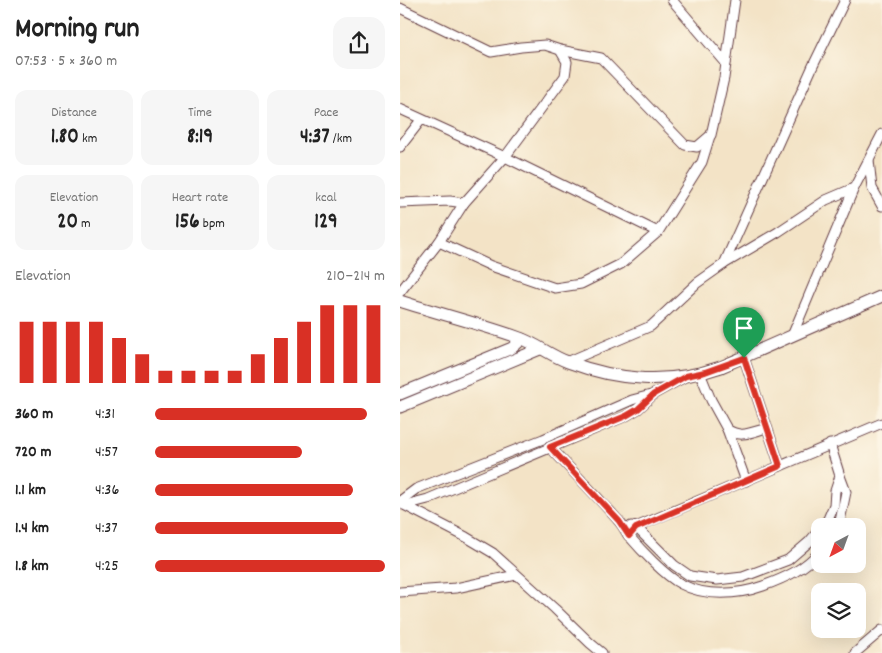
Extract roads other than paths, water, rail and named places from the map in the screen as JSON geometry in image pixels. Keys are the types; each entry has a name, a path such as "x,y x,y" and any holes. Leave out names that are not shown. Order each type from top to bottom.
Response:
{"street":[{"path":"672,0 726,64"},
{"path":"439,242 491,266 555,288 582,284 621,264 658,232 702,162 711,135 726,64 736,0"},
{"path":"724,264 844,0"},
{"path":"400,8 492,52 545,45 601,58 685,145 697,147 711,135"},
{"path":"400,292 439,242 464,203 505,157 565,76 567,62 560,50"},
{"path":"400,109 505,157 658,232"},
{"path":"400,147 421,120"},
{"path":"792,336 854,188 882,134"},
{"path":"869,160 872,188 882,206"},
{"path":"567,362 651,326 697,283 724,264 778,232 826,200 854,188"},
{"path":"400,203 450,201 464,203"},
{"path":"400,301 522,339 567,362 606,374 648,380 700,373 744,358 882,296"},
{"path":"400,394 512,348 522,339"},
{"path":"400,407 540,349"},
{"path":"744,358 780,466"},
{"path":"700,373 711,400 727,429 746,481"},
{"path":"402,504 428,500 626,416 638,409 654,394 686,376"},
{"path":"402,504 416,489 543,439 632,400 654,394"},
{"path":"629,536 636,528 882,423"},
{"path":"727,429 734,434 741,435 767,428"},
{"path":"830,444 846,492 841,518"},
{"path":"550,447 619,521 629,536 651,559 680,584 694,589 726,594 756,588 785,578 811,561"},
{"path":"828,518 834,505 835,491 840,476"},
{"path":"402,504 493,553 602,653"},
{"path":"619,521 636,528 674,565 690,576 717,580 743,577 788,560 811,540"},
{"path":"400,592 456,588 516,575"},
{"path":"855,653 882,630"}]}
